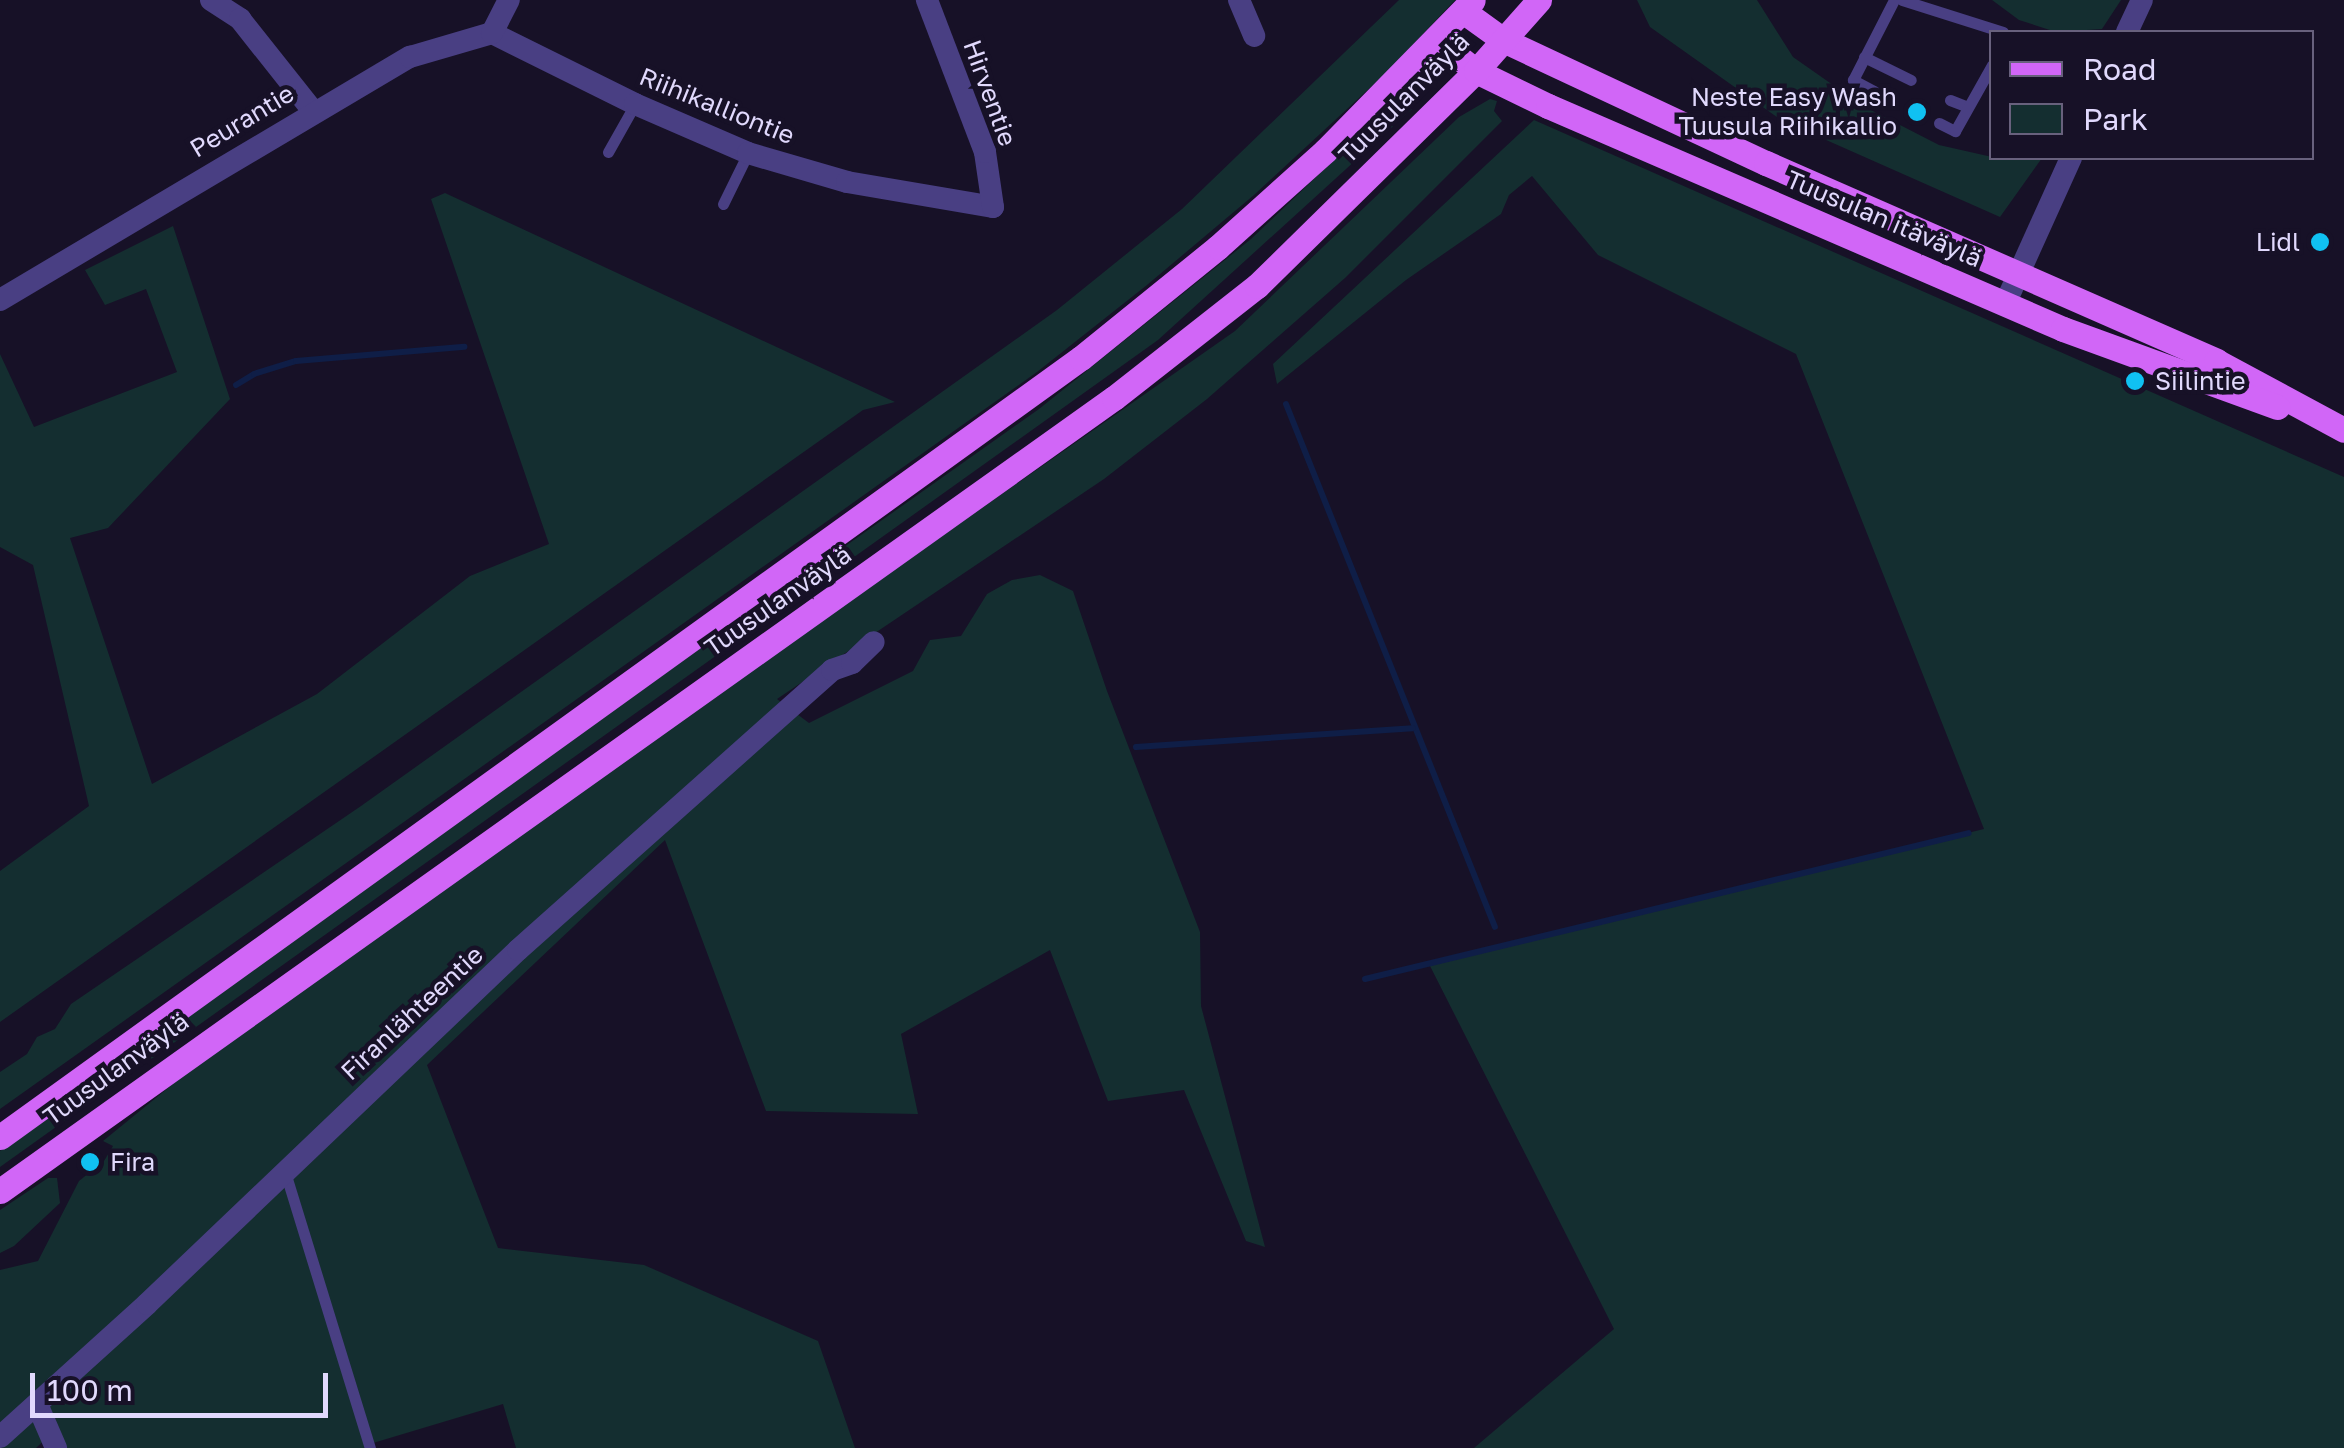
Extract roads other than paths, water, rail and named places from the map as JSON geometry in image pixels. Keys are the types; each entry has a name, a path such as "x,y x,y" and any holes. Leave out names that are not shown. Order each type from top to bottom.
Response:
{"main road":[{"name":"Tuusulanväylä","path":"0,1190 1114,398 1257,286 1476,70 1539,0"},
{"name":"Tuusulanväylä","path":"0,1137 1081,358 1218,247 1325,150 1468,6"},
{"name":"Tuusulan itäväylä","path":"1468,6 1503,40 2216,361 2334,426"},
{"name":"Tuusulan itäväylä","path":"1436,40 1476,70 2005,304 2206,384 2334,426"}],"street":[{"path":"210,0 240,20 312,112"},
{"path":"492,33 509,0"},
{"name":"Hirventie","path":"927,0 985,152 993,207"},
{"path":"1239,0 1254,36"},
{"path":"2128,30 2142,0"},
{"name":"Peurantie","path":"0,300 410,56 492,33"},
{"name":"Riihikalliontie","path":"492,33 634,104 748,153 847,182 993,207"},
{"path":"2005,304 2070,160"},
{"name":"Firanlähteentie","path":"0,1437 518,950 832,670 852,663 874,642"},
{"path":"37,1404 56,1448"}],"lane":[{"path":"1874,91 1853,80 1894,0"},
{"path":"1902,0 1996,30"},
{"path":"1864,58 1911,80"},
{"path":"1939,123 1956,131 1989,71"},
{"path":"1950,100 1968,107"},
{"path":"608,152 634,104"},
{"path":"723,204 748,153"},
{"path":"284,1172 370,1448"}],"waterway":[{"path":"236,385 254,374 296,361 464,347"},
{"path":"1286,404 1495,927"},
{"path":"1136,747 1412,728"},
{"path":"1365,979 1969,833"}],"place":[{"name":"Neste Easy Wash Tuusula Riihikallio","path":"1917,112"},
{"name":"Lidl","path":"2320,242"},
{"name":"Siilintie","path":"2135,381"},
{"name":"Fira","path":"90,1162"}]}
